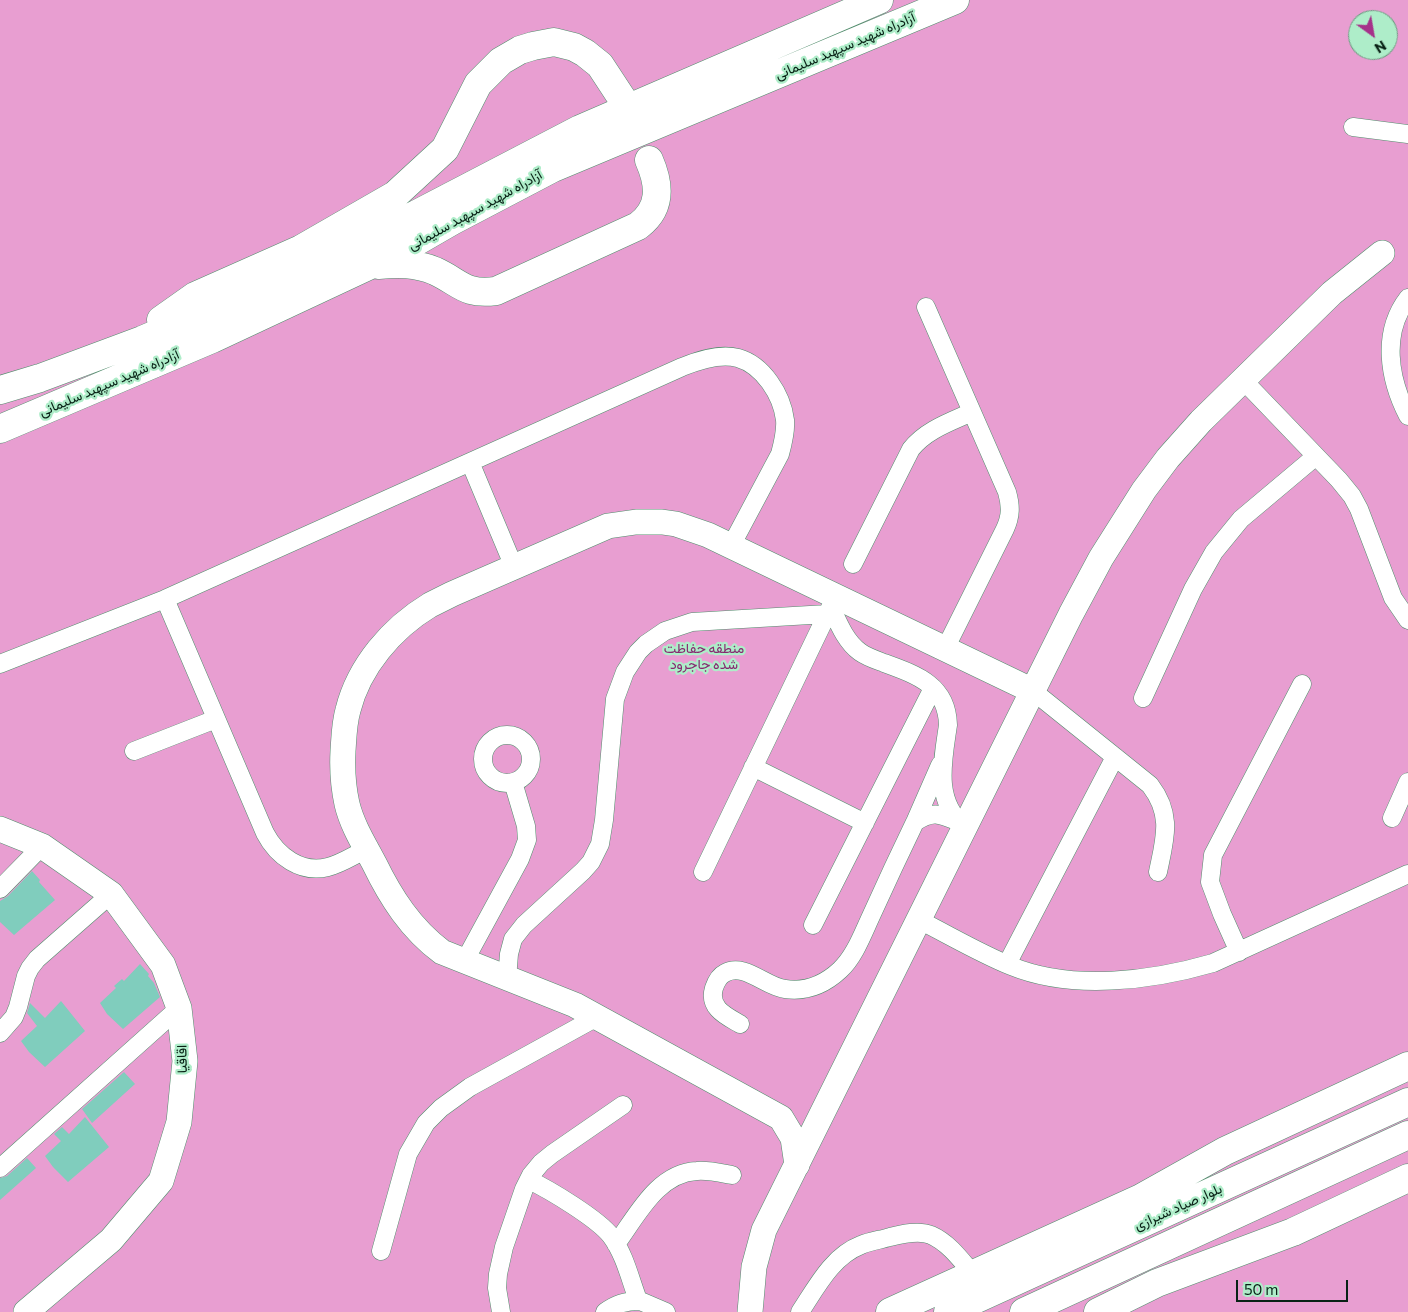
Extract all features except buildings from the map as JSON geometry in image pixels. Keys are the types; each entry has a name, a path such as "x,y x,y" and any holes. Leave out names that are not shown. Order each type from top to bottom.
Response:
{"main road":[{"name":"آزادراه شهید سپهبد سلیمانی","path":"0,390 40,378 142,340 315,267 580,128 879,0"},
{"name":"آزادراه شهید سپهبد سلیمانی","path":"0,429 212,340 400,251 452,221 553,168 955,0"},
{"path":"142,340 168,314 195,296 301,249 395,195 445,149 478,84 492,68 515,53 533,46 554,42 574,47 600,65 623,100"},
{"path":"366,267 394,263 414,265 436,272 474,292 496,291 638,226 651,213 657,192 655,174 649,160"},
{"path":"750,1312 752,1283 758,1249 764,1230 919,920 962,824 1033,691 1085,586 1144,490 1168,458 1243,380 1332,293 1382,252"},
{"path":"797,1165 793,1138 782,1118 564,1000 442,952 412,925 388,889 367,850 347,806 342,771 345,722 352,696 358,683 382,648 404,623 452,594 592,532 622,523 650,521 676,524 708,535 731,546 831,606 945,648 1033,691"},
{"name":"اقاقیا","path":"0,829 42,846 111,894 163,965 178,1008 185,1061 179,1122 161,1181 111,1240 26,1312"},
{"path":"1024,1312 1407,1135 1400,1122 1402,1105 1396,1088 1403,1068"},
{"path":"890,1312 989,1275 1141,1198 1225,1151 1403,1068"},
{"path":"782,1118 808,1116 828,1101"},
{"name":"بلوار صیاد شیرازی","path":"948,1312 989,1275 1402,1105"},
{"path":"1098,1312 1157,1283 1293,1232 1408,1178"}],"street":[{"path":"1354,127 1408,134"},
{"path":"1408,298 1401,307 1396,320 1390,346 1395,386 1408,416"},
{"path":"926,307 1007,492 1010,510 1009,520 1005,529 945,648"},
{"path":"0,664 165,599 682,367 718,357 739,358 754,366 774,388 784,411 785,431 780,454 731,546"},
{"path":"1243,380 1352,496 1359,509 1392,598 1408,620"},
{"path":"853,564 911,450 917,442 928,434 972,412"},
{"path":"1143,698 1193,589 1214,552 1241,518 1316,456"},
{"path":"470,462 514,567"},
{"path":"165,599 265,833 275,849 281,855 303,867 322,868 330,867 367,850"},
{"path":"831,606 842,630 853,646 869,657 921,678 933,688 942,700 948,716 941,777 943,790 946,800 962,824"},
{"path":"703,872 831,606"},
{"path":"507,979 510,946 518,932 583,870 596,854 604,820 615,699 625,672 638,652 654,637 665,631 692,622 831,606"},
{"path":"1239,952 1210,882 1213,855 1302,684"},
{"path":"813,925 933,688"},
{"path":"1033,691 1150,785 1158,796 1164,810 1165,835 1158,872"},
{"path":"134,751 216,719"},
{"path":"1007,964 1115,757"},
{"path":"740,1024 723,1014 714,1005 714,991 719,977 732,970 739,971 784,990 818,986 841,970 855,950 943,758"},
{"path":"753,767 865,823"},
{"path":"464,962 528,840 526,826 513,782"},
{"path":"1392,818 1408,782"},
{"path":"915,822 923,817 938,814 962,824"},
{"path":"0,889 42,846"},
{"path":"919,920 1007,964 1030,972 1072,980 1095,981 1144,978 1190,970 1213,963 1408,874"},
{"path":"0,1033 14,1017 30,968 37,959 111,894"},
{"path":"0,1168 178,1008"},
{"path":"381,1251 408,1154 426,1123 441,1108 470,1086 597,1017"},
{"path":"501,1312 497,1288 500,1261 518,1206 529,1180 542,1162 552,1154 623,1105"},
{"path":"616,1244 661,1184 686,1172 699,1170 732,1175"},
{"path":"529,1180 600,1224 616,1244 639,1301"},
{"path":"800,1312 828,1270 839,1259 860,1245 899,1235 920,1233 930,1235 989,1275"},
{"path":"605,1312 614,1305 625,1301 639,1301 666,1312"}],"green space":[{"name":"منطقه حفاظت شده جاجرود","path":"0,0 1408,0 1408,1312 0,1312"}]}
